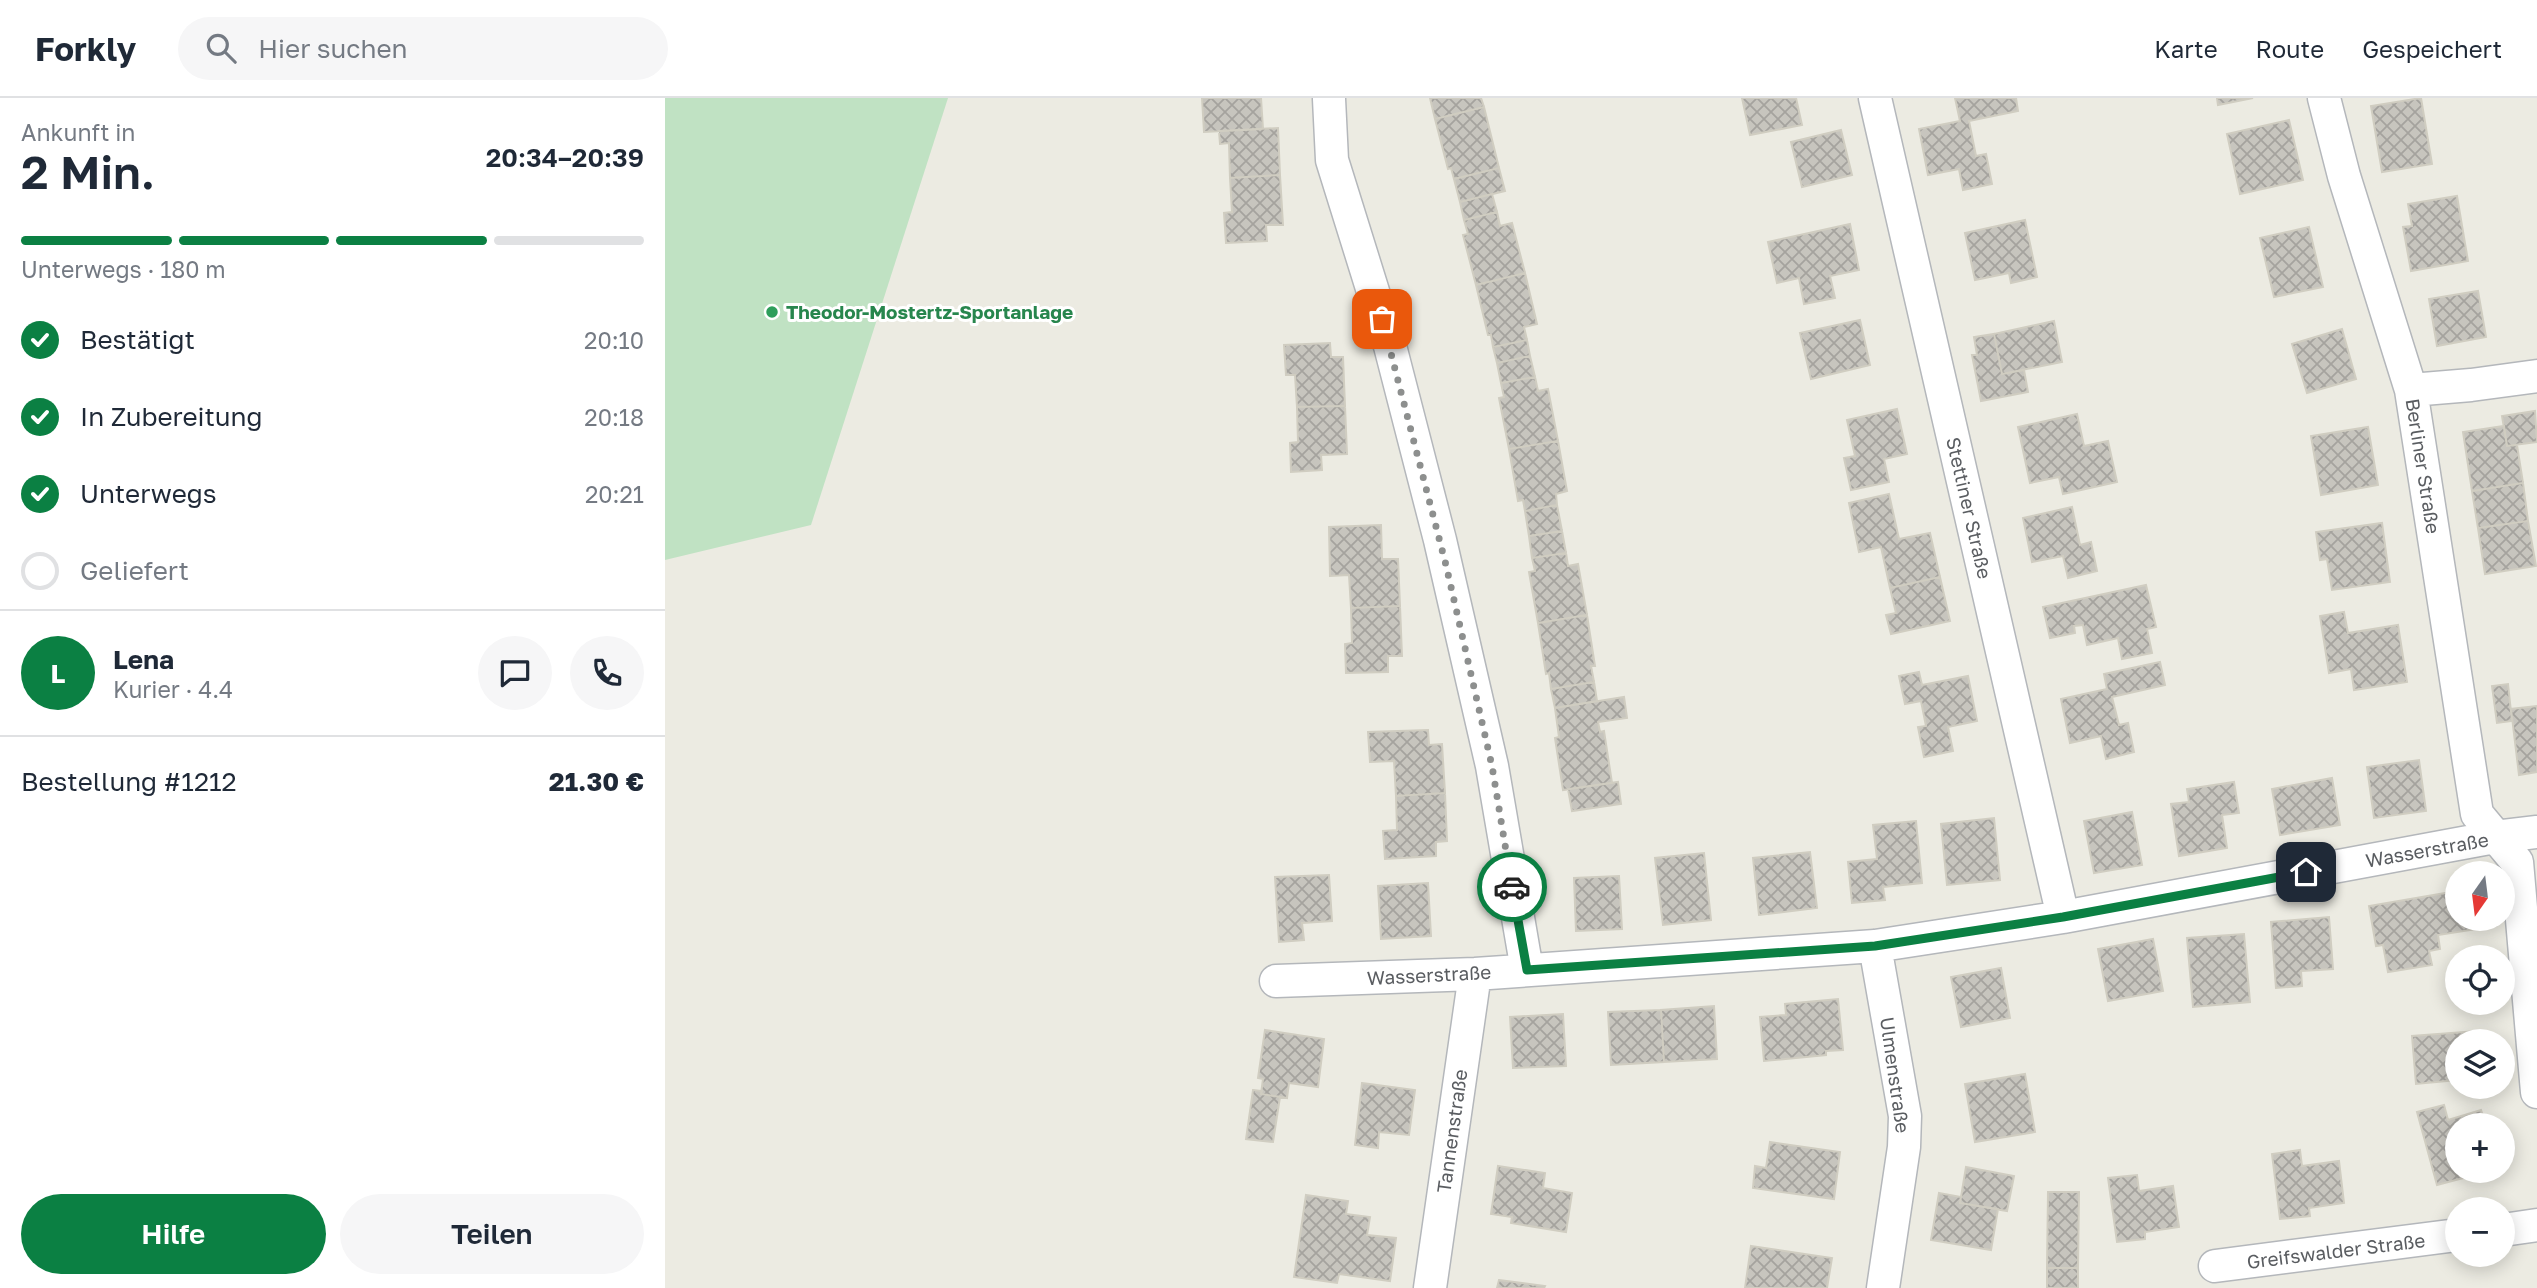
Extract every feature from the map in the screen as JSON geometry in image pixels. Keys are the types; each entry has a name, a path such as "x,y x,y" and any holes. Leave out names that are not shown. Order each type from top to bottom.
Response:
{"street":[{"name":"Stettiner Straße","path":"1875,98 2063,917"},
{"name":"Berliner Straße","path":"2324,98 2344,176 2411,390 2477,814 2495,837"},
{"path":"1329,99 1332,160 1390,346 1447,566 1492,766 1527,970"},
{"path":"2411,390 2471,386 2537,376"},
{"name":"Wasserstraße","path":"1276,981 1475,974 1875,946 2063,917 2495,837 2537,832"},
{"path":"2495,837 2517,862 2537,1092"},
{"name":"Ulmenstraße","path":"1875,946 1905,1116 1905,1147 1883,1288"},
{"name":"Tannenstraße","path":"1430,1288 1475,974"},
{"path":"2515,1228 2537,1225"},
{"name":"Greifswalder Straße","path":"2215,1266 2445,1237"}],"green space":[{"name":"Theodor-Mostertz-Sportanlage","path":"665,98 948,98 811,525 665,560"}],"building":[{"path":"1202,98 1261,98 1263,129 1204,132"},
{"path":"1430,98 1481,98 1484,107 1435,119"},
{"path":"1742,98 1796,98 1802,125 1750,135"},
{"path":"1955,98 2016,98 2018,111 1969,121 1976,156 1986,154 1992,184 1963,190 1959,169 1928,175 1919,129 1960,121"},
{"path":"2217,98 2253,98 2218,105"},
{"path":"2421,98 2432,164 2382,172 2371,106"},
{"path":"1484,107 1499,168 1454,179 1451,168 1448,169 1435,119"},
{"path":"2289,120 2303,180 2240,194 2227,134"},
{"path":"1278,128 1280,175 1230,178 1229,143 1220,144 1219,131"},
{"path":"1841,130 1852,175 1802,187 1791,142"},
{"path":"1499,168 1505,191 1460,202 1454,179"},
{"path":"1280,175 1283,225 1266,225 1267,241 1226,243 1224,213 1232,212 1230,178"},
{"path":"1492,194 1497,212 1464,220 1460,202"},
{"path":"2457,196 2468,261 2411,271 2403,227 2412,226 2408,204"},
{"path":"1497,212 1500,226 1512,223 1525,273 1476,285 1463,235 1468,234 1464,220"},
{"path":"2025,220 2037,277 2011,283 2009,273 1975,280 1965,233"},
{"path":"1850,224 1859,270 1830,276 1835,298 1804,304 1799,278 1777,283 1768,242"},
{"path":"2309,227 2323,287 2274,297 2260,238"},
{"path":"1525,273 1537,324 1524,327 1527,340 1493,347 1476,285"},
{"path":"2478,291 2486,337 2437,346 2429,299"},
{"path":"1860,320 1870,365 1811,379 1800,333"},
{"path":"2054,321 2062,362 2002,374 1994,334"},
{"path":"2342,329 2356,379 2307,393 2292,344"},
{"path":"1994,334 2002,374 2024,370 2028,392 1981,401 1972,355 1977,355 1974,337"},
{"path":"1527,340 1530,356 1497,363 1493,347"},
{"path":"1330,343 1331,357 1343,357 1345,406 1297,407 1295,375 1286,375 1284,345"},
{"path":"1530,356 1535,377 1501,383 1497,363"},
{"path":"1535,377 1538,391 1548,389 1558,441 1509,449 1499,398 1504,397 1501,383"},
{"path":"1345,406 1347,454 1321,455 1322,470 1291,472 1290,443 1298,442 1297,407"},
{"path":"1897,409 1907,454 1884,459 1889,482 1851,490 1844,458 1855,456 1847,420"},
{"path":"2535,411 2537,442 2507,446 2502,416"},
{"path":"2077,414 2084,446 2108,441 2117,482 2063,494 2059,477 2030,483 2018,427"},
{"path":"2504,426 2507,446 2517,445 2523,483 2472,491 2463,432"},
{"path":"2368,427 2378,485 2321,495 2311,436"},
{"path":"1558,441 1567,491 1556,494 1557,505 1525,511 1523,500 1518,501 1509,449"},
{"path":"2523,483 2528,521 2478,528 2472,491"},
{"path":"1889,494 1899,539 1930,533 1940,577 1890,588 1881,547 1859,552 1849,503"},
{"path":"1557,505 1562,531 1529,536 1525,511"},
{"path":"2072,507 2080,545 2091,542 2097,571 2068,578 2063,556 2032,562 2023,518"},
{"path":"2528,521 2536,566 2485,574 2478,528"},
{"path":"2382,523 2390,582 2332,590 2327,559 2320,560 2316,532"},
{"path":"1381,525 1382,559 1398,559 1400,606 1351,608 1349,575 1330,576 1329,527"},
{"path":"1562,531 1566,553 1532,558 1529,536"},
{"path":"1566,553 1568,566 1578,564 1587,615 1538,623 1529,572 1535,571 1532,558"},
{"path":"1940,577 1950,621 1891,634 1886,615 1896,613 1890,588"},
{"path":"2146,585 2156,627 2147,629 2152,653 2122,659 2118,638 2087,645 2083,625 2074,626 2075,633 2050,638 2043,607"},
{"path":"1400,606 1402,656 1388,656 1388,672 1346,673 1345,644 1352,643 1351,608"},
{"path":"2344,612 2348,633 2398,625 2407,682 2354,690 2351,669 2329,673 2320,616"},
{"path":"1587,615 1595,666 1591,666 1594,682 1551,689 1538,623"},
{"path":"2160,662 2165,685 2112,697 2119,725 2128,723 2134,752 2106,759 2101,736 2070,743 2061,699 2107,689 2104,674"},
{"path":"1919,672 1922,685 1968,676 1977,721 1948,727 1953,751 1924,757 1918,727 1926,726 1921,701 1905,704 1899,676"},
{"path":"1594,682 1597,701 1555,708 1551,689"},
{"path":"2508,684 2512,721 2497,723 2492,686"},
{"path":"1624,697 1627,718 1598,722 1600,732 1604,731 1612,783 1563,790 1555,738 1559,737 1555,708"},
{"path":"2537,706 2537,772 2519,775 2511,709"},
{"path":"1428,730 1429,745 1442,744 1445,793 1396,796 1394,761 1370,762 1368,732"},
{"path":"2419,760 2426,811 2374,818 2367,767"},
{"path":"2332,778 2340,825 2280,835 2272,789"},
{"path":"1618,782 1621,804 1572,811 1568,789"},
{"path":"2234,782 2239,813 2222,815 2227,848 2179,856 2171,804 2189,802 2187,789"},
{"path":"1445,793 1447,841 1436,842 1436,856 1385,859 1383,831 1397,830 1396,796"},
{"path":"2132,812 2142,865 2094,873 2084,821"},
{"path":"1994,818 2000,880 1947,885 1941,824"},
{"path":"1916,821 1922,883 1883,887 1885,900 1852,903 1848,862 1877,859 1873,825"},
{"path":"1810,852 1817,908 1759,915 1753,858"},
{"path":"1704,853 1711,920 1663,925 1655,858"},
{"path":"1329,875 1332,921 1302,923 1304,940 1279,942 1275,877"},
{"path":"1619,876 1622,929 1576,931 1574,878"},
{"path":"1428,883 1431,936 1381,939 1378,886"},
{"path":"2445,893 2445,931 2464,931 2438,935 2440,949 2429,951 2432,965 2388,972 2383,945 2376,946 2369,906"},
{"path":"2329,917 2333,969 2301,971 2302,986 2276,988 2271,922"},
{"path":"2244,934 2250,1002 2193,1007 2187,938"},
{"path":"2153,939 2163,991 2108,1001 2098,949"},
{"path":"2001,968 2010,1018 1961,1027 1951,977"},
{"path":"1838,999 1843,1050 1826,1051 1826,1055 1764,1061 1760,1017 1786,1015 1785,1004"},
{"path":"1714,1006 1717,1059 1664,1062 1661,1010"},
{"path":"1661,1010 1664,1062 1611,1065 1608,1012"},
{"path":"1563,1014 1566,1066 1513,1068 1510,1017"},
{"path":"1265,1030 1324,1039 1318,1087 1289,1083 1287,1098 1261,1094 1263,1079 1258,1078"},
{"path":"2445,1033 2445,1081 2416,1084 2412,1036"},
{"path":"2025,1074 2035,1132 1975,1142 1965,1084"},
{"path":"1362,1083 1415,1090 1409,1135 1379,1132 1378,1148 1355,1145"},
{"path":"1253,1090 1280,1097 1273,1142 1246,1139"},
{"path":"2444,1105 2445,1183 2437,1185 2417,1112"},
{"path":"1770,1142 1840,1152 1834,1199 1753,1188 1755,1166 1766,1168"},
{"path":"2300,1150 2302,1166 2339,1161 2344,1203 2309,1208 2310,1216 2280,1219 2272,1154"},
{"path":"1498,1166 1545,1173 1543,1188 1572,1193 1566,1232 1511,1223 1512,1217 1491,1214"},
{"path":"1966,1167 2014,1176 2007,1211 1960,1203"},
{"path":"2137,1175 2139,1191 2173,1186 2179,1227 2145,1232 2145,1239 2117,1242 2108,1178"},
{"path":"2048,1192 2079,1192 2078,1268 2047,1268"},
{"path":"1939,1193 1961,1197 1960,1203 1998,1209 1991,1250 1931,1240"},
{"path":"1306,1195 1348,1201 1346,1214 1370,1217 1367,1235 1396,1238 1390,1281 1339,1274 1337,1283 1294,1277"},
{"path":"1751,1246 1832,1258 1827,1288 1745,1288"},
{"path":"2047,1268 2078,1268 2078,1288 2047,1288"},
{"path":"1499,1280 1545,1286 1497,1288"}],"way so far":[{"path":"1382,319 1446,565 1492,766 1512,887"}],"place":[{"name":"Theodor-Mostertz-Sportanlage","path":"772,312"}],"route":[{"path":"1512,887 1527,970 1875,946 2063,917 2306,872"}]}
